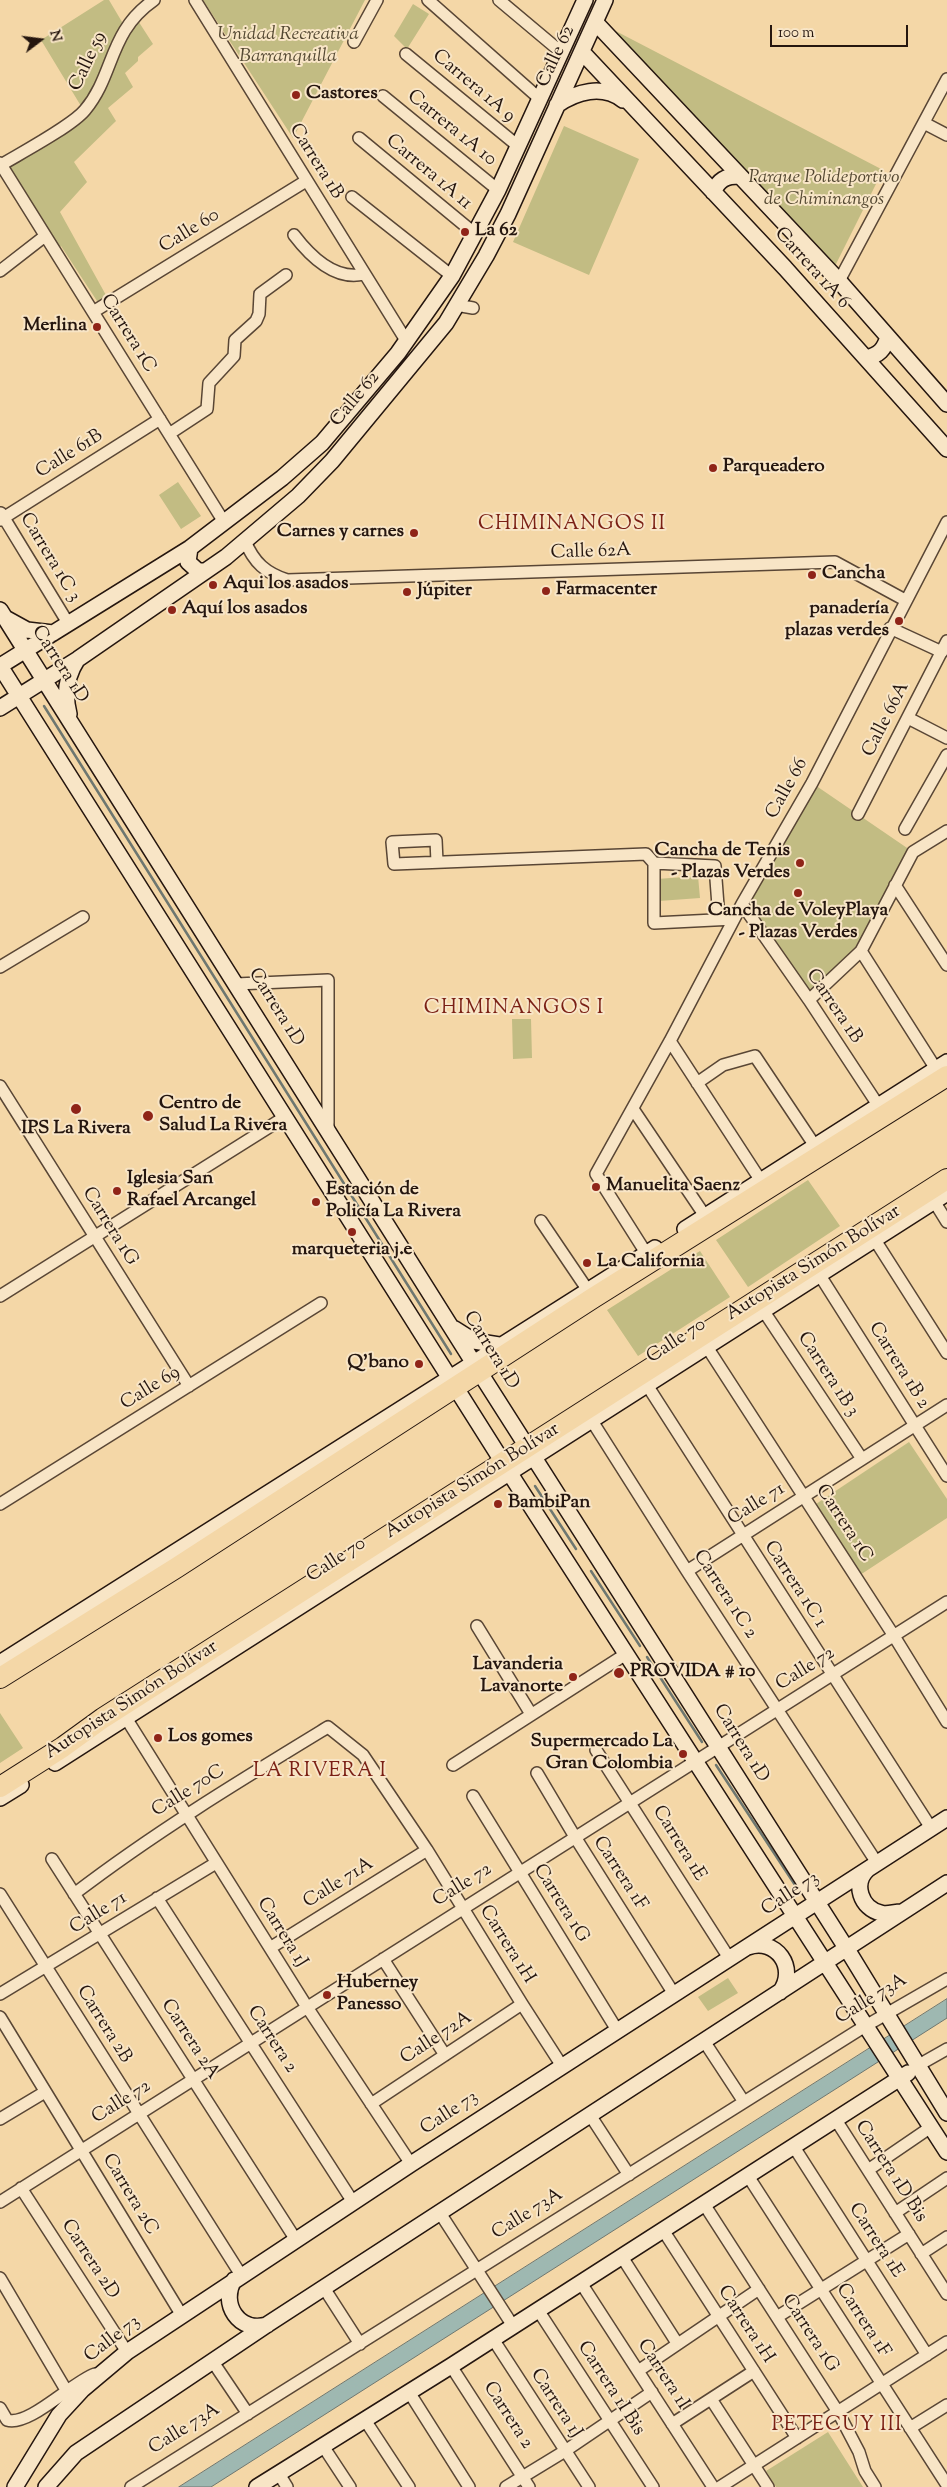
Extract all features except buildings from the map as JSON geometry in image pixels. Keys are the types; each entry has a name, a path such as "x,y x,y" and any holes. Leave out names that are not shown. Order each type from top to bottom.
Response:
{"highway":[{"path":"1,1665 65,1626 89,1624 415,1405 943,1069"},
{"name":"Autopista Simón Bolívar","path":"0,1787 63,1747 103,1718 437,1513 703,1342 947,1179"},
{"path":"67,1756 103,1718"}],"street":[{"name":"Calle 59","path":"1,164 84,111 100,82 125,27 154,0"},
{"name":"Carrera 1B","path":"195,0 407,342"},
{"path":"354,42 377,0"},
{"path":"499,0 561,52"},
{"name":"Calle 62","path":"0,709 78,659 245,541 298,496 332,460 432,341 456,305 508,214 605,0"},
{"name":"Calle 62","path":"0,666 190,548 282,478 322,443 407,342 452,276 498,190 561,52 581,2"},
{"path":"431,3 540,99"},
{"name":"Carrera 1A 6","path":"595,22 839,281 947,404"},
{"name":"Carrera 1A 6","path":"582,52 866,358 947,449"},
{"name":"Carrera 1A 9","path":"406,54 518,146"},
{"path":"839,281 947,79"},
{"path":"557,105 571,96 595,91 620,97 633,107"},
{"name":"Carrera 1A 10","path":"383,96 498,190"},
{"path":"924,123 947,135"},
{"name":"Carrera 1A 11","path":"359,138 474,233"},
{"name":"Carrera 1C","path":"1,164 224,522"},
{"path":"713,192 718,182 728,176 739,176"},
{"name":"Calle 60","path":"93,312 306,181"},
{"path":"352,198 452,276"},
{"path":"294,235 309,256 343,275 364,274"},
{"path":"0,271 45,236"},
{"path":"169,434 207,408 209,383 234,356 235,340 256,321 259,314 260,294 286,275"},
{"path":"456,305 473,308"},
{"path":"866,358 877,356 885,348 888,337"},
{"name":"Calle 61B","path":"1,516 160,420"},
{"path":"282,478 294,484 298,496"},
{"name":"Carrera 1C 3","path":"1,516 68,624"},
{"name":"Calle 66","path":"649,1257 596,1174 670,1041 742,904 812,783 890,628 947,522"},
{"name":"Calle 62A","path":"245,541 256,561 271,574 287,580 835,562 905,600"},
{"path":"190,548 188,562 198,571 205,571"},
{"path":"2,613 27,630 53,633"},
{"name":"Carrera 1D","path":"2,613 476,1367 846,1948 947,2113"},
{"path":"890,628 944,646"},
{"path":"0,652 10,648 13,643 13,631"},
{"name":"Calle 66A","path":"858,814 944,646"},
{"path":"70,719 66,684 78,659"},
{"path":"0,666 452,1382 947,2152"},
{"path":"0,709 15,710 33,718"},
{"path":"908,718 947,738"},
{"path":"906,829 947,754"},
{"path":"809,1000 861,950 913,852 945,836"},
{"path":"437,862 646,854 654,863 654,924 734,919"},
{"path":"654,863 715,866 719,919"},
{"path":"895,885 947,966"},
{"name":"Carrera 1B","path":"742,904 809,1000 878,1105"},
{"path":"0,967 83,917"},
{"path":"476,1367 500,1344 587,1289 649,1257 705,1216 878,1105 943,1069 861,950"},
{"path":"236,984 328,980 328,1131"},
{"path":"670,1041 761,1181"},
{"path":"698,1083 723,1065 755,1056 815,1146"},
{"name":"Carrera 1G","path":"0,1086 189,1386"},
{"path":"310,1103 328,1102"},
{"path":"633,1109 705,1216"},
{"path":"0,1296 285,1117"},
{"path":"941,1197 947,1222"},
{"name":"Calle 70","path":"531,1452 592,1421 647,1385 703,1342 763,1310 941,1197"},
{"path":"541,1221 587,1289"},
{"path":"875,1240 947,1353"},
{"name":"Carrera 1B 2","path":"819,1274 947,1476"},
{"name":"Calle 69","path":"0,1504 321,1303"},
{"name":"Carrera 1B 3","path":"763,1310 862,1459"},
{"path":"447,1320 454,1329 474,1341 500,1344"},
{"name":"Carrera 1C","path":"703,1342 894,1636 947,1722"},
{"name":"Carrera 1C 1","path":"647,1385 831,1675 931,1828"},
{"path":"65,1626 415,1405"},
{"name":"Calle 71","path":"687,1571 947,1405"},
{"name":"Carrera 1C 2","path":"592,1421 874,1865"},
{"name":"Calle 70","path":"0,1798 126,1718 437,1513"},
{"name":"Calle 72","path":"0,2202 718,1746 947,1603"},
{"path":"477,1626 531,1714"},
{"path":"453,1765 626,1654"},
{"name":"Carrera 1J","path":"126,1718 307,2007 410,2164"},
{"name":"Calle 70C","path":"74,1894 128,1852 328,1727"},
{"name":"Carrera 1H","path":"328,1727 364,1755 427,1850 562,2066"},
{"name":"Carrera 1E","path":"596,1750 729,1958"},
{"name":"Carrera 1F","path":"537,1773 674,1994"},
{"name":"Carrera 1G","path":"473,1796 617,2030"},
{"name":"Calle 73","path":"15,2487 59,2415 83,2389 127,2352 410,2164 947,1818"},
{"name":"Calle 71A","path":"270,1948 427,1850"},
{"name":"Carrera 2A","path":"52,1859 296,2240"},
{"name":"Calle 71","path":"0,1994 216,1862"},
{"path":"874,1865 864,1873 860,1882 860,1893 864,1902 871,1909 880,1913 902,1912"},
{"path":"46,2487 76,2453 268,2324 947,1883"},
{"name":"Carrera 2B","path":"0,1894 138,2114 237,2278"},
{"name":"Carrera 2","path":"157,1898 249,2044 353,2202"},
{"path":"748,1947 766,1945 778,1952 784,1959 787,1977 779,1993"},
{"path":"383,1959 445,2054"},
{"name":"Calle 73A","path":"131,2487 744,2102 890,2020 947,1979"},
{"name":"Calle 72A","path":"371,2104 522,2004"},
{"name":"Carrera 2C","path":"0,2017 182,2314"},
{"path":"704,2041 744,2102"},
{"path":"257,2487 493,2339 510,2320 538,2310 836,2120 900,2078 914,2060 947,2049"},
{"path":"912,2097 920,2087 930,2086"},
{"path":"0,2119 45,2092"},
{"path":"590,2115 629,2175"},
{"name":"Carrera 1D Bis","path":"836,2120 947,2292"},
{"path":"868,2170 931,2127"},
{"name":"Carrera 1E","path":"794,2147 927,2355"},
{"name":"Carrera 1F","path":"748,2176 947,2485"},
{"path":"895,2213 947,2178"},
{"name":"Carrera 2D","path":"21,2188 127,2352"},
{"name":"Carrera 1G","path":"704,2204 838,2412 859,2452 865,2471 876,2487"},
{"path":"440,2213 510,2320"},
{"name":"Carrera 1H","path":"663,2230 797,2438"},
{"path":"777,2317 909,2234"},
{"path":"921,2254 947,2237"},
{"path":"622,2257 676,2343"},
{"path":"0,2278 66,2390"},
{"path":"237,2278 228,2298 235,2315 250,2326 268,2324"},
{"name":"Carrera 1I","path":"581,2283 713,2487"},
{"path":"324,2288 360,2344"},
{"path":"638,2371 676,2343 759,2289"},
{"name":"Carrera 1I Bis","path":"538,2310 653,2487"},
{"name":"Carrera 1J","path":"493,2339 589,2487"},
{"path":"720,2487 947,2342"},
{"path":"213,2362 248,2414"},
{"name":"Carrera 2","path":"451,2366 529,2487"},
{"path":"0,2408 7,2420 20,2421 66,2390 90,2376 104,2371"},
{"path":"672,2424 754,2371"},
{"path":"409,2392 469,2487"},
{"path":"506,2487 565,2452 652,2392"},
{"path":"711,2399 768,2487"},
{"path":"910,2428 947,2405"},
{"path":"365,2420 409,2487"},
{"path":"323,2446 350,2487"},
{"path":"278,2474 287,2487"}],"green space":[{"path":"104,0 109,0 125,27 135,16 153,44 138,57 138,61 125,73 133,87 108,108 116,121 74,162 87,182 60,212 107,297 99,304 61,246 55,251 1,165 84,111 41,40"},
{"name":"Unidad Recreativa Barranquilla","path":"203,0 365,0 293,138"},
{"path":"413,4 429,14 407,49 394,36"},
{"name":"Parque Polideportivo de Chiminangos","path":"608,27 883,170 835,266"},
{"path":"564,126 639,159 589,275 513,242"},
{"path":"178,482 201,516 181,529 159,495"},
{"path":"812,783 913,852 861,951 809,1000 742,904"},
{"path":"698,876 700,898 659,901 657,879"},
{"path":"512,1019 531,1019 532,1058 513,1059"},
{"path":"808,1180 840,1226 748,1287 716,1240"},
{"path":"700,1251 730,1297 638,1356 607,1310"},
{"path":"909,1442 947,1499 947,1518 860,1575 813,1506"},
{"path":"0,1713 23,1748 0,1763"},
{"path":"728,1978 738,1993 708,2011 698,1997"},
{"path":"828,2432 863,2487 776,2487 766,2471"}],"water":[{"path":"947,1999 947,2018 211,2487 179,2487"}],"waterway":[{"path":"44,706 451,1354"},
{"path":"535,1486 576,1549"},
{"path":"591,1571 640,1646"},
{"path":"647,1657 702,1742"},
{"path":"716,1765 797,1888"}],"place":[{"name":"Castores","path":"296,95"},
{"name":"La 62","path":"465,232"},
{"name":"Merlina","path":"97,327"},
{"name":"Parqueadero","path":"713,468"},
{"name":"Carnes y carnes","path":"414,533"},
{"name":"Cancha","path":"812,575"},
{"name":"Aqui los asados","path":"213,585"},
{"name":"Farmacenter","path":"546,591"},
{"name":"Júpiter","path":"407,592"},
{"name":"Aquí los asados","path":"172,610"},
{"name":"panadería plazas verdes","path":"899,621"},
{"name":"Cancha de Tenis - Plazas Verdes","path":"800,863"},
{"name":"Cancha de VoleyPlaya - Plazas Verdes","path":"798,893"},
{"name":"IPS La Rivera","path":"76,1109"},
{"name":"Centro de Salud La Rivera","path":"148,1116"},
{"name":"Manuelita Saenz","path":"596,1187"},
{"name":"Iglesia San Rafael Arcangel","path":"117,1191"},
{"name":"Estación de Policía La Rivera","path":"316,1202"},
{"name":"marqueteria j.e","path":"352,1232"},
{"name":"La California","path":"587,1263"},
{"name":"Q'bano","path":"419,1364"},
{"name":"BambiPan","path":"498,1504"},
{"name":"PROVIDA # 10","path":"619,1673"},
{"name":"Lavanderia Lavanorte","path":"573,1677"},
{"name":"Los gomes","path":"158,1738"},
{"name":"Supermercado La Gran Colombia","path":"683,1754"},
{"name":"Huberney Panesso","path":"327,1995"}],"district":[{"name":"CHIMINANGOS II","path":"572,526"},
{"name":"CHIMINANGOS I","path":"514,1010"},
{"name":"LA RIVERA I","path":"320,1773"},
{"name":"PETECUY III","path":"837,2427"}]}
